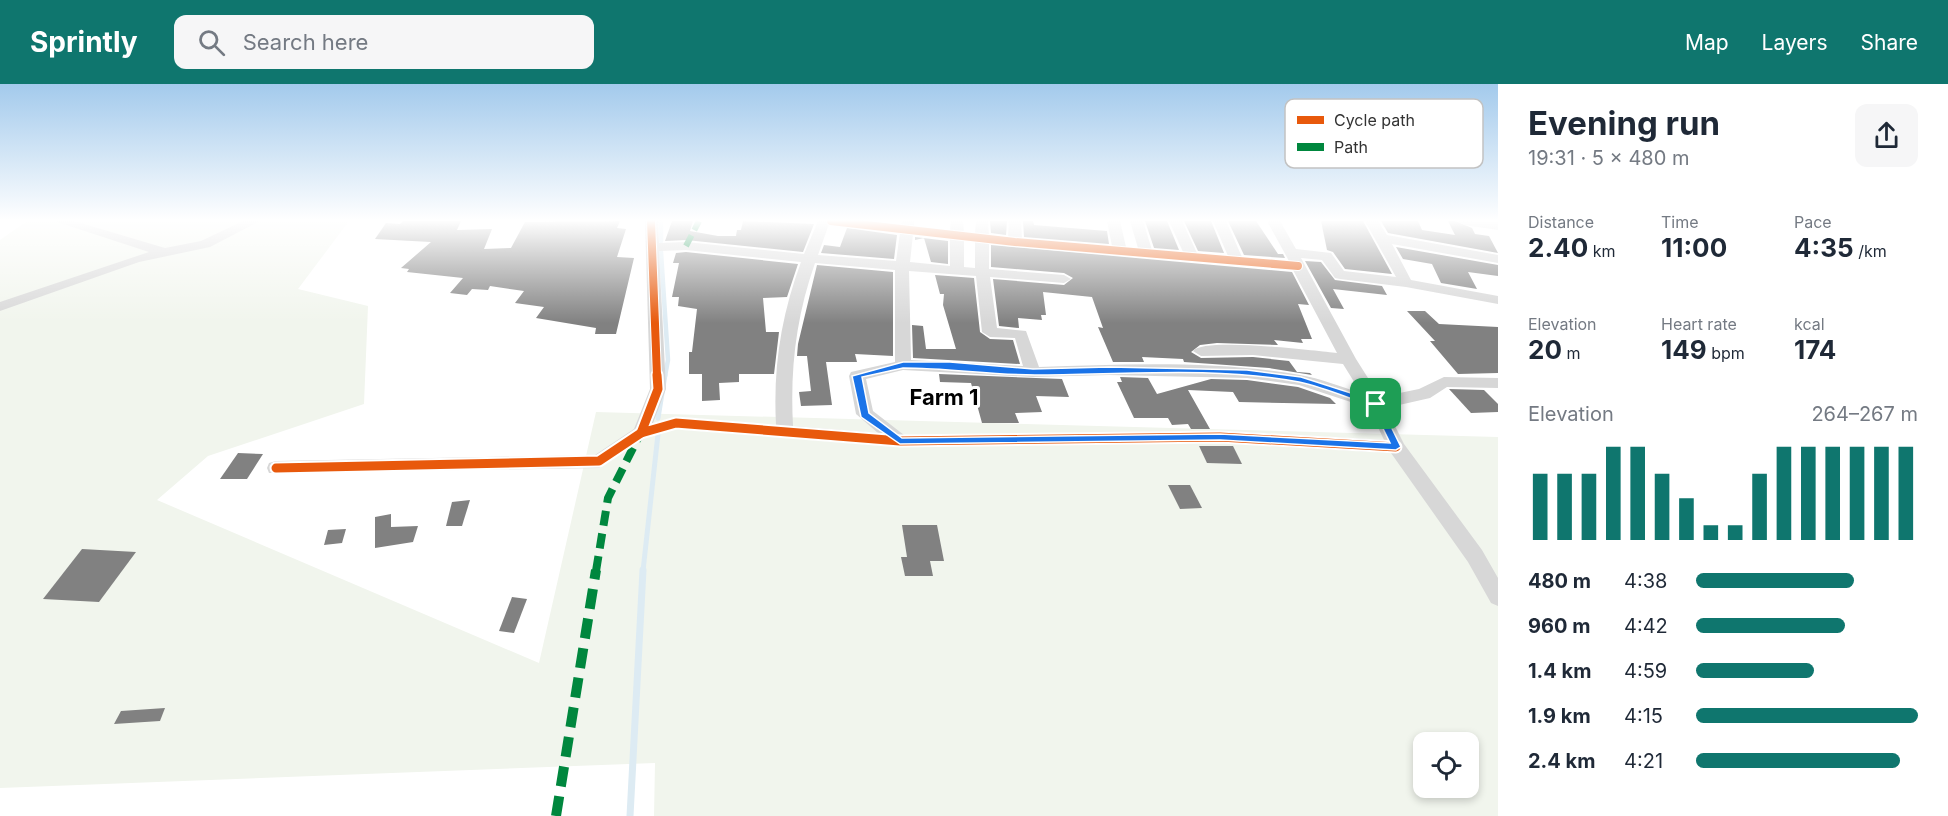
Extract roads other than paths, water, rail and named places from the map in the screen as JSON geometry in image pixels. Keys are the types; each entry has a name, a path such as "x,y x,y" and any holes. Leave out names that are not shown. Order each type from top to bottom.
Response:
{"street":[{"path":"0,306 135,259 156,255"},
{"path":"641,433 658,388 654,255"},
{"path":"782,255 1064,279"},
{"path":"903,365 904,255"},
{"path":"957,255 957,269"},
{"path":"982,255 990,332 1021,334 1033,372"},
{"path":"1193,255 1236,259 1296,260 1326,256 1340,275 1406,283 1498,300"},
{"path":"1234,255 1236,259"},
{"path":"1293,255 1348,359 1376,404 1396,447 1475,556 1498,597"},
{"path":"1392,255 1406,283"},
{"path":"1476,255 1498,259"},
{"path":"785,432 783,387 788,330 810,257"},
{"path":"1201,351 1253,350 1348,359"},
{"path":"900,441 865,414 857,376 903,365 950,365 1033,372 1109,370 1247,373 1301,380 1376,404 1424,394 1444,382 1498,383"},
{"path":"276,468 599,461 641,433 675,423 900,441 1220,437 1396,447"}],"waterway":[{"path":"661,255 668,360 665,376"},
{"path":"658,418 665,375"},
{"path":"643,571 658,434"},
{"path":"630,816 643,570"}],"district":[{"name":"Farm 1","path":"944,397"}]}
